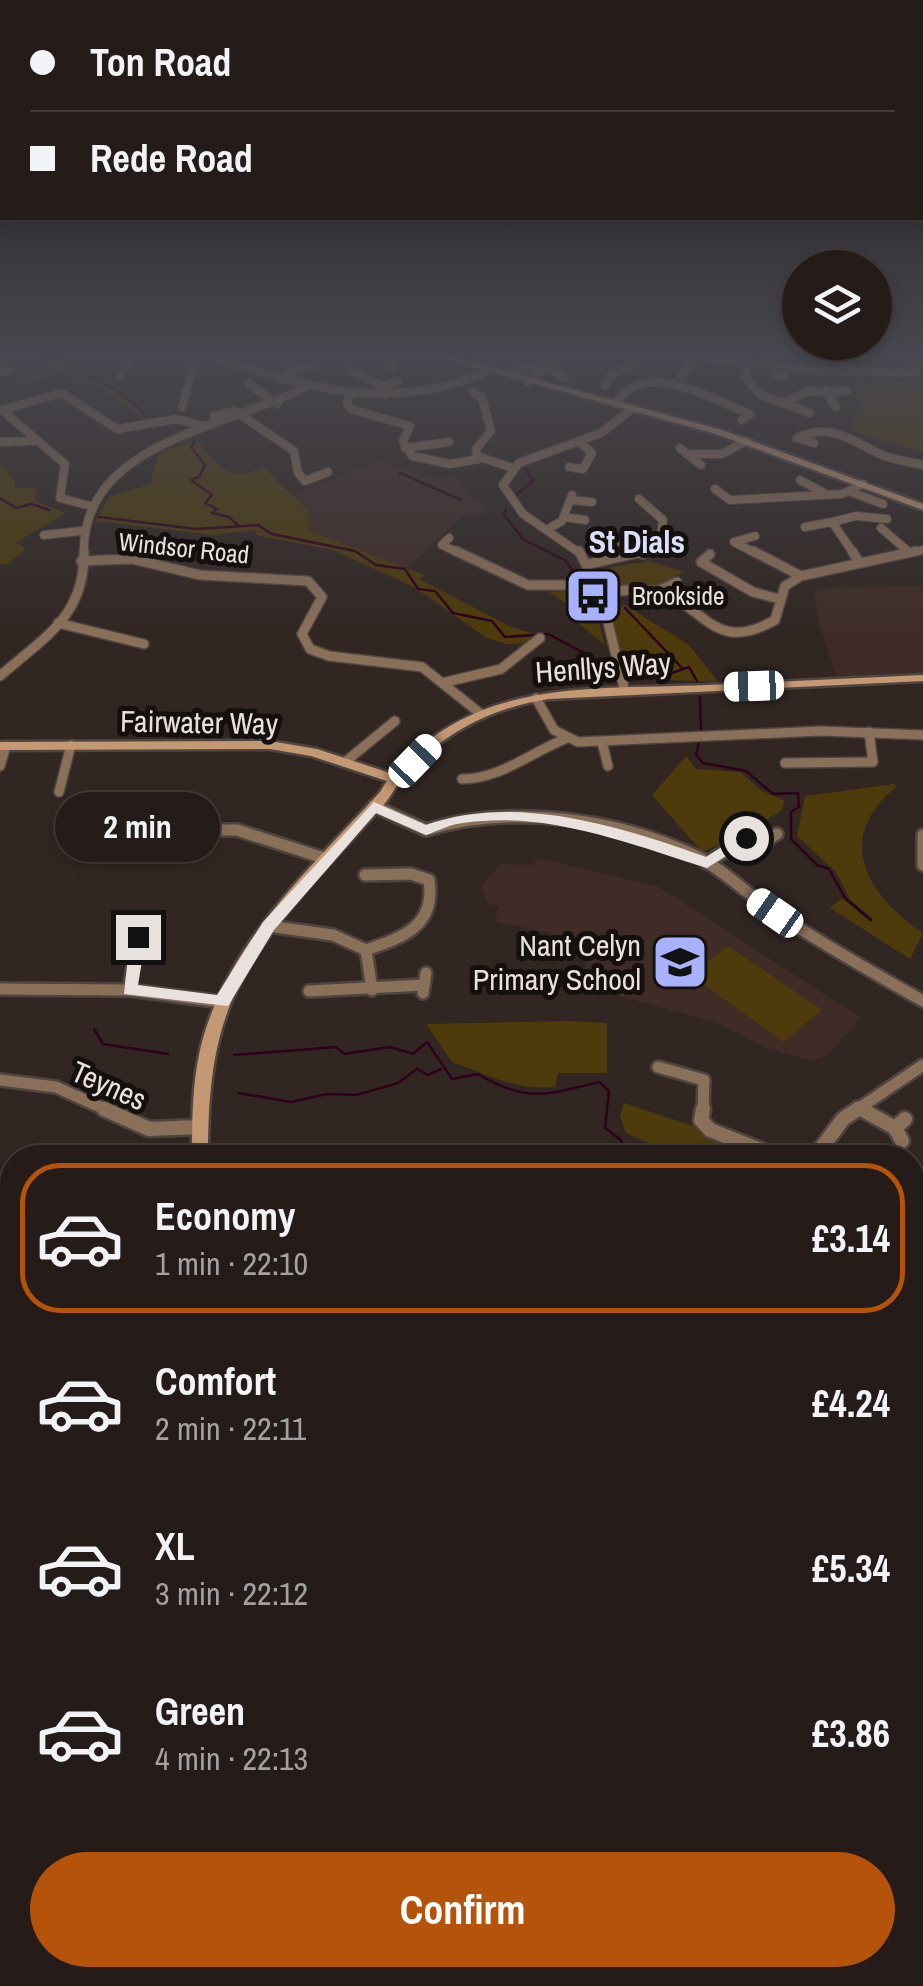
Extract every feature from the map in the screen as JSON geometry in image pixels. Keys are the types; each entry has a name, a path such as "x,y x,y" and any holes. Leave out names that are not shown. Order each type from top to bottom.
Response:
{"street":[{"path":"43,448 66,465 60,498 90,506"},
{"path":"0,676 58,623 80,592 81,531 90,506 108,485 155,448"},
{"path":"290,448 298,473 305,481"},
{"path":"405,448 412,456 442,464 479,458 512,468"},
{"path":"477,448 479,458"},
{"path":"560,448 531,456 512,468 504,480 506,498 578,549 589,564 624,688"},
{"path":"569,467 582,469 592,451 587,448"},
{"path":"700,465 684,451 722,454 734,448"},
{"path":"764,448 923,507"},
{"path":"871,448 882,455 923,465"},
{"path":"864,458 882,455"},
{"path":"586,464 603,466"},
{"path":"294,485 328,472"},
{"path":"800,480 826,494"},
{"path":"851,492 863,484"},
{"path":"714,489 730,500 851,492 883,504"},
{"path":"548,528 564,517 571,497 592,502"},
{"path":"639,498 663,520 663,538"},
{"path":"805,527 856,516 884,523 910,553"},
{"path":"564,517 585,520"},
{"path":"832,522 859,562"},
{"path":"44,535 81,531"},
{"path":"652,532 663,538"},
{"path":"755,536 734,542 800,576"},
{"path":"449,538 442,545 520,583 657,591 677,582"},
{"path":"589,564 643,554 663,538"},
{"path":"616,540 643,554"},
{"path":"657,591 705,625 732,631 770,624 778,614 785,586 800,576 923,550"},
{"path":"710,554 701,562 753,592 779,599"},
{"name":"Windsor Road","path":"81,562 126,559 200,575 302,579 315,585 322,597 302,634 310,649 329,656 414,664 446,682 481,714"},
{"path":"58,623 144,644"},
{"path":"446,682 510,665 540,638"},
{"name":"Henllys Way","path":"199,1145 204,1060 222,1002 268,926 374,806 393,778 450,730 481,714 536,698 624,688 923,678"},
{"path":"536,698 554,730 565,739"},
{"path":"345,762 395,721"},
{"path":"462,779 489,779 526,755 565,739 602,742 869,732 923,735"},
{"path":"786,763 872,762 869,732"},
{"path":"602,742 608,766"},
{"name":"Fairwater Way","path":"3,746 255,744 345,762 393,778"},
{"path":"59,792 71,745"},
{"path":"0,766 3,746"},
{"path":"374,806 426,830 460,818 521,817 676,849 707,863 775,913 923,1002"},
{"path":"149,830 237,830 328,859"},
{"path":"707,863 743,839 762,843 777,834"},
{"path":"923,835 923,865"},
{"path":"364,875 384,868 425,877 431,884 432,910 416,931 366,950"},
{"path":"268,926 308,935 342,936 366,950"},
{"path":"129,990 138,937"},
{"path":"366,950 372,990"},
{"path":"309,991 338,996 424,984"},
{"path":"0,988 129,990 222,1002"},
{"path":"825,1145 858,1106 923,1065"},
{"path":"658,1068 704,1080 707,1090 701,1120 710,1130 748,1145"},
{"name":"Teynes","path":"0,1080 56,1087 149,1129 198,1127"},
{"path":"858,1106 901,1129"}],"shaded area":[{"path":"203,448 219,465 233,473 264,467 308,511 309,531 425,575 419,579 511,627 539,635 532,643 507,644 487,638 414,587 333,550 256,535 255,530 214,535 96,521 109,497 150,484 159,452"},
{"path":"380,461 427,478 458,477 463,491 480,501 499,498 481,503 487,513 462,516 408,568 312,543 289,496"},
{"path":"0,462 15,481 15,488 36,488 35,501 66,513 16,542 25,549 8,564 0,565"},
{"path":"649,561 684,572 654,587 605,589 595,570"},
{"path":"923,586 923,673 837,677 819,623 814,593 818,588"},
{"path":"582,589 597,614 605,645 572,618 580,613 549,592"},
{"path":"625,605 689,645 718,682 625,678 607,607"},
{"path":"686,756 696,769 740,772 762,791 784,800 782,810 751,830 702,852 652,795"},
{"path":"894,784 896,787 866,826 862,846 873,884 903,918 923,933 910,959 830,908 842,898 869,921 873,919 850,900 836,872 797,836 805,796"},
{"name":"Nant Celyn Primary School","path":"537,858 659,887 861,1018 826,1056 812,1061 764,1047 715,1022 604,992 585,983 585,950 569,942 553,942 550,933 494,921 500,906 488,904 481,887 500,864 533,865"},
{"path":"728,946 822,1010 784,1042 690,975"},
{"path":"607,1023 607,1073 558,1073 555,1087 540,1088 502,1080 452,1062 426,1024"},
{"path":"624,1103 732,1139 730,1145 653,1145 626,1133 620,1116"}],"waterway":[{"path":"192,448 205,465 199,477 191,480 212,495 205,503 217,509 212,513 229,517 239,526"},
{"path":"513,497 533,481 526,469"},
{"path":"400,473 461,500"},
{"path":"0,498 16,508 32,504 49,510"},
{"path":"506,509 504,515 524,540 565,560 577,577"},
{"path":"99,517 196,529 258,525 272,534 355,551 376,565 405,569 418,589 435,591 453,613 492,621 505,637 548,634 588,655"},
{"path":"625,608 682,668"},
{"path":"635,673 669,674 689,667 697,681"},
{"path":"700,697 701,730"},
{"path":"699,742 696,755 703,763 746,771 773,794 798,793 799,807 791,812 791,839 817,865 829,869 845,898 871,920"},
{"path":"94,1029 103,1044 168,1054"},
{"path":"234,1055 336,1047 344,1054 390,1047 413,1054 427,1042 452,1079 478,1074 510,1089 537,1094 599,1082 609,1091 605,1128 623,1145"},
{"path":"239,1093 291,1102 327,1094 356,1095 398,1083 417,1069 428,1075 441,1069"}],"place":[{"name":"Brookside","path":"593,596"},
{"name":"Nant Celyn Primary School","path":"680,962"}],"district":[{"name":"St Dials","path":"637,541"}],"route":[{"path":"138,937 129,990 222,1002 268,926 374,806 426,830 460,818 521,817 563,823 642,839 707,863 746,838"}]}
